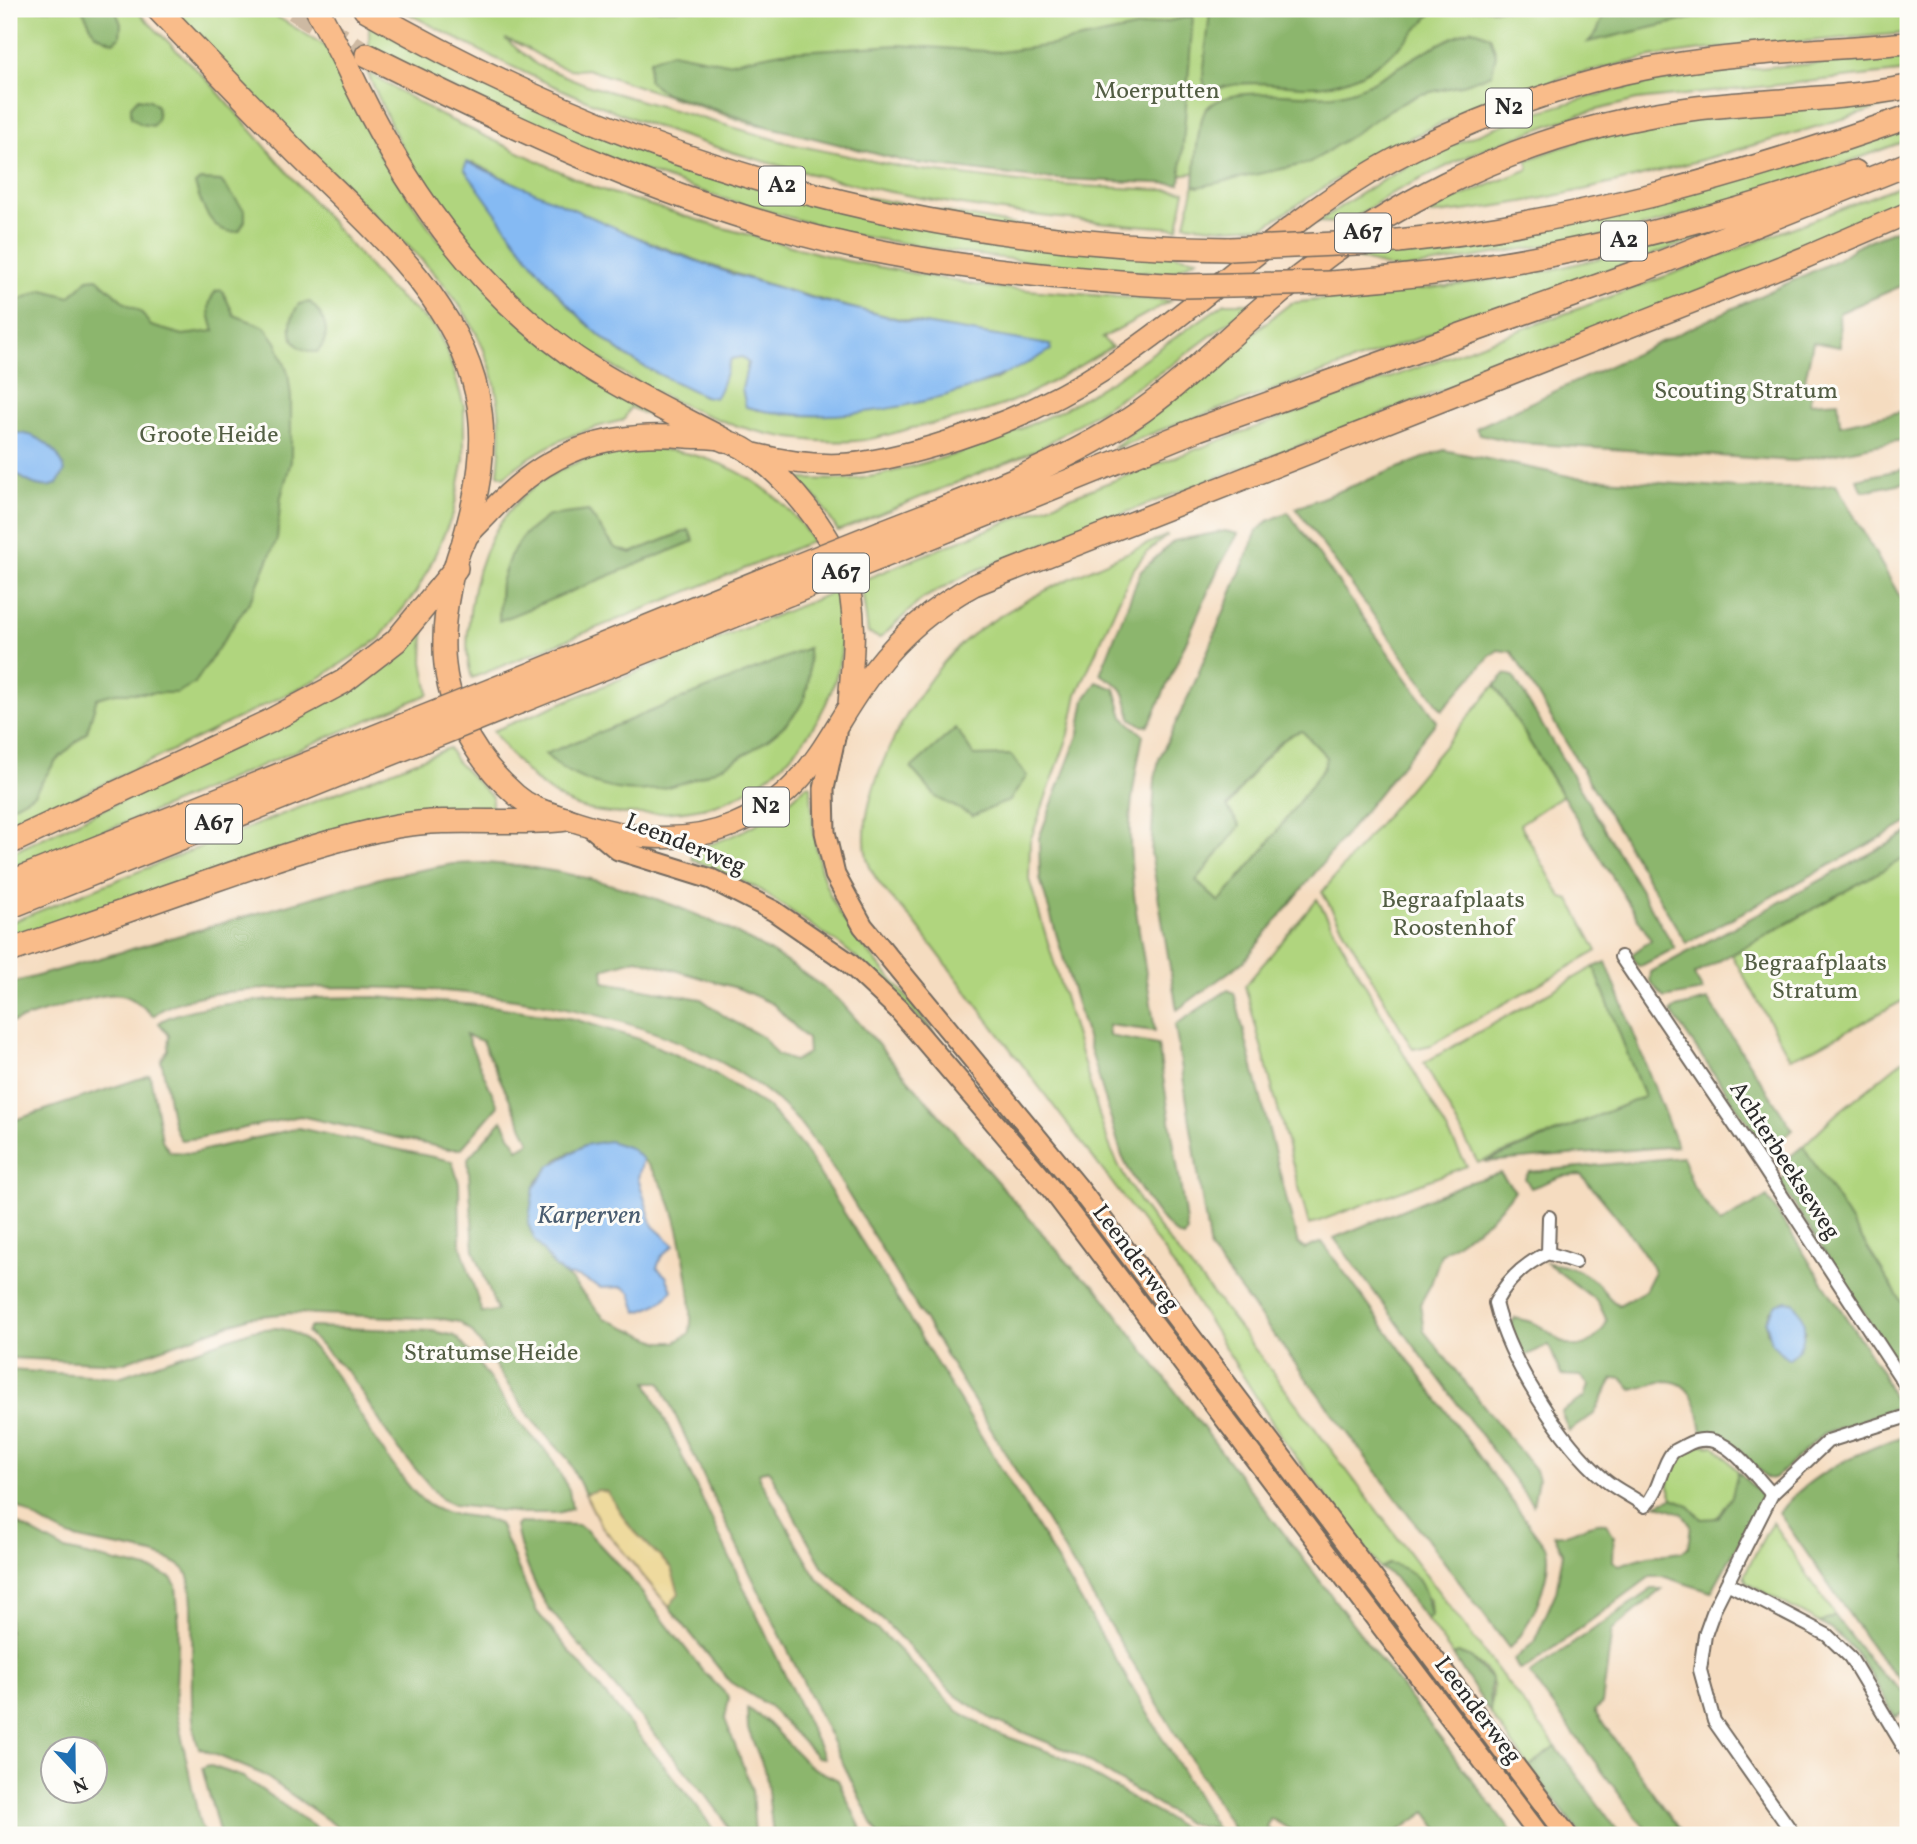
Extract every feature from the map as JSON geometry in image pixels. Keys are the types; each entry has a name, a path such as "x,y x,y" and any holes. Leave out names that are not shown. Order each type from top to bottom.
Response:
{"highway":[{"path":"158,9 393,252 446,319 468,364 481,417 481,467 464,541"},
{"path":"317,9 379,133 411,187 443,231 498,293 587,366 656,406 724,440"},
{"name":"A2","path":"365,9 437,51 537,99 664,150 800,192 918,220 1040,238 1153,247 1230,248 1398,241 1513,225 1631,201 1729,175 1908,117"},
{"name":"N2","path":"1908,43 1747,54 1659,66 1526,102 1414,149 1352,183 1287,228 1124,357 1083,383 1028,412 956,439 855,465 805,465 751,453 724,440 635,435 575,449 517,484 464,541 445,613 446,670 456,712 475,749 500,780 536,810 592,828 660,838 704,834 732,826 763,809 792,788 821,756 849,705 874,670 906,634 934,611 974,585 1806,257 1908,213"},
{"name":"A2","path":"367,55 507,126 571,153 684,196 782,227 845,244 962,265 1095,282 1182,286 1330,284 1457,272 1626,241 1780,197 1908,155"},
{"name":"A67","path":"886,543 1101,436 1142,411 1315,266 1412,201 1488,165 1532,147 1635,118 1695,109 1908,87"},
{"name":"A67","path":"9,884 416,732 886,543 1640,271 1908,164"},
{"name":"N2","path":"751,453 807,507 824,531 842,566 854,620 849,705"},
{"path":"9,843 268,722 344,682 396,641 456,568"},
{"name":"A67","path":"9,906 416,732"},
{"name":"A67","path":"9,951 281,857 367,832 453,819 528,824 566,819"}],"main road":[{"name":"Leenderweg","path":"839,724 826,768 825,832 835,875 863,926 1077,1186 1567,1835"},
{"name":"Leenderweg","path":"592,828 618,850 711,879 774,911 841,957 898,1009 1053,1191 1539,1835"}],"street":[{"name":"Achterbeekseweg","path":"1622,957 1908,1390"},
{"path":"1548,1253 1549,1217"},
{"path":"1575,1262 1548,1253 1531,1261 1507,1282 1495,1303 1503,1334 1556,1426 1578,1452 1607,1482 1646,1506 1657,1493 1672,1453 1696,1439 1717,1440 1733,1451 1772,1494"},
{"path":"1794,1835 1714,1721 1700,1670 1705,1635 1727,1583 1772,1494 1828,1441 1908,1416"},
{"path":"1727,1583 1827,1634 1850,1657 1908,1754"}],"green space":[{"name":"Groote Heide","path":"9,9 135,9 212,85 387,287 436,328 448,353 464,406 464,459 453,514 429,568 416,592 379,639 318,679 9,830 9,808 34,794 9,798"},
{"path":"82,9 115,9 121,24 120,37 113,42 95,34"},
{"path":"168,9 264,9 327,47 380,156 436,237 652,412 649,416 630,407 624,420 560,441 531,456 504,477 498,474 500,416 490,367 471,324 445,286 413,251 300,147"},
{"name":"Moerputten","path":"400,9 1908,9 1908,33 1703,50 1651,57 1563,77 1524,95 1459,115 1410,138 1346,173 1265,226 1223,228 1185,224 1194,185 1198,187 1295,158 1165,177 929,158 749,123 587,69 564,68 505,39 537,65 590,86 791,144 906,168 1034,184 1185,191 1178,228 1102,223 953,204 806,173 734,153 566,92"},
{"path":"1436,9 1379,63 1346,80 1328,85 1307,86 1244,83 1206,93 1203,78 1210,11"},
{"path":"1606,9 1734,9 1588,42 1597,32"},
{"path":"1193,16 1180,184 1035,178 908,162 766,126 665,93 648,80 650,60 672,52 727,63 781,52 898,45 1000,52 1052,45"},
{"path":"369,23 519,101 662,159 1197,259 1170,274 1100,270 969,254 852,235 721,198 574,146 369,50"},
{"path":"1472,29 1490,36 1496,54 1492,74 1466,84 1418,95 1391,109 1310,163 1198,187 1194,185 1201,121 1208,107 1220,100 1267,93 1333,95 1358,89"},
{"path":"1908,57 1908,71 1637,100 1580,114 1478,151 1392,193 1347,223 1317,222 1381,181 1422,159 1498,126 1576,101 1616,90 1697,75"},
{"path":"367,72 438,114 593,187 716,226 847,261 987,287 1170,301 1102,338 1112,347 1057,379 1011,402 969,415 855,441 788,438 722,421 657,392 594,354 536,309 484,258 439,204 403,149","holes":["473,163 644,240 762,282 822,300 997,338 1050,345 995,380 906,404 855,413 756,410 748,363 742,356 731,359 704,396 633,360 607,342 541,272 465,169"]},
{"path":"1908,96 1908,100 1662,171 1536,200 1412,216 1529,169 1527,160 1586,138 1637,126"},
{"path":"138,98 150,100 157,106 158,117 153,126 141,124 131,117 131,106"},
{"path":"1908,128 1908,140 1778,188 1625,232 1399,270 1356,258 1458,243"},
{"path":"201,180 221,181 245,211 245,221 239,231 222,229 209,217 195,184"},
{"path":"1908,182 1908,204 1802,251 972,572 922,599 880,638 868,633 861,581 1121,478 1647,283"},
{"name":"Scouting Stratum","path":"1908,225 1908,283 1839,313 1840,347 1813,342 1803,389 1811,391 1810,403 1838,401 1840,425 1908,410 1908,439 1795,461 1519,443 1479,434 1476,428 1837,260 1860,244"},
{"path":"1722,230 1113,449 1161,405 1291,303 1457,285 1546,271"},
{"path":"97,278 125,303 140,311 151,326 183,335 214,331 209,305 216,291 222,290 234,315 265,327 276,342 288,373 291,397 291,461 281,497 277,539 253,596 195,683 177,693 116,693 97,698 87,732 55,762 34,794 9,808 9,461 15,470 15,433 9,439 9,304 43,290 70,297 88,279"},
{"path":"310,302 323,319 326,333 317,352 300,347 292,336 294,312 299,304"},
{"path":"1225,303 1254,303 1173,364 1039,449 838,531 819,501 797,479 851,480 880,475 953,455 1016,431 1062,410 1115,379"},
{"path":"634,448 661,449 712,461 758,484 797,519 813,541 472,678 467,651 471,604 478,571 489,542 504,517 523,496 545,479 571,465","holes":["588,511 615,548 631,553 688,530 694,541 499,620 501,582"]},
{"path":"1444,450 1573,477 1736,488 1803,488 1836,484 1908,611 1908,823 1686,943 1512,652 1498,650 1490,656 1442,710 1296,508"},
{"path":"1908,468 1908,482 1863,491 1857,479"},
{"path":"588,511 615,548 631,553 689,530 694,541 499,621 501,582 510,556 525,534 548,516"},
{"path":"1288,512 1437,721 1244,961 1177,1010 1151,853 1155,779 1159,759 1195,682 1257,531 1268,521","holes":["1302,731 1327,757 1323,769 1261,853 1219,902 1196,881 1240,826 1227,807 1271,751 1291,735"]},
{"path":"1225,531 1238,534 1218,569 1152,719 1148,725 1143,726 1131,718 1120,687 1100,674 1141,571 1174,541"},
{"path":"1168,535 1146,553 1132,571 1077,694 1069,734 1030,841 1029,879 1104,1131 1126,1180 1154,1222 1220,1303 1556,1747 1529,1767 1490,1713 1493,1684 1487,1673 1471,1659 1453,1655 1427,1620 1431,1615 1430,1600 1388,1564 1380,1568 1284,1441 1166,1254 914,922 880,884 867,858 865,831 870,801 880,769 913,704 953,652 973,634 1019,605"},
{"path":"836,591 842,624 840,657 832,689 818,719 798,747 774,771 747,790 717,804 689,810 636,814 590,810 560,798 534,780 493,731"},
{"path":"416,629 424,633 423,662 429,694 157,810 9,869 9,854 131,796"},
{"path":"808,648 807,688 803,701 793,716 758,746 689,781 649,790 621,790 579,777 545,754"},
{"path":"1505,674 1513,676 1675,948 1639,967 1631,955 1651,940 1495,685"},
{"path":"1097,682 1115,689 1123,717 1143,735 1132,803 1130,852 1135,903 1155,1031 1108,1025 1109,1036 1158,1045 1184,1208 1187,1232 1183,1237 1175,1233 1157,1214 1122,1156 1040,879 1039,838 1079,733 1085,699"},
{"name":"Begraafplaats Roostenhof","path":"1495,685 1562,796 1520,824 1562,898 1570,900 1597,951 1431,1045 1413,1049 1322,892"},
{"path":"956,728 974,756 1011,755 1027,776 1010,800 973,816 937,798 911,768"},
{"path":"1302,730 1327,757 1323,769 1261,853 1219,902 1196,881 1240,826 1227,808 1271,752 1281,742"},
{"path":"449,748 456,761 492,797 492,807 418,812 9,941 9,923"},
{"path":"807,785 811,786 820,867 831,898 850,928 935,1035 874,973 842,946 757,888 692,859 692,851 695,849 756,824 782,807"},
{"path":"1908,833 1908,856 1694,975 1703,991 1664,998 1650,981 1651,972"},
{"name":"Begraafplaats Stratum","path":"1908,856 1908,1002 1904,1000 1815,1048 1790,1058 1732,955"},
{"path":"485,863 532,868 627,889 720,925 804,974 841,1002 1076,1272 1095,1286 1514,1835 1443,1835 1426,1812 1393,1835 1300,1835 1270,1818 1267,1828 1279,1835 1237,1835 830,1164 787,1109 730,1068 675,1040 614,1020 550,1005 419,989 356,987 242,990 183,1001 166,1007 153,1016 130,998 111,995 9,1023 9,984 384,877 453,864","holes":["637,959 740,989 773,1004 807,1039 808,1053 794,1061 777,1055 763,1037 727,1018 701,999 604,982 603,969"]},
{"path":"1317,899 1467,1166 1309,1225 1245,986"},
{"path":"1606,962 1677,1146 1485,1162 1644,1097 1594,967"},
{"path":"1594,967 1644,1097 1478,1163 1424,1063"},
{"path":"1228,990 1234,993 1298,1244 1305,1249 1322,1242 1547,1549 1546,1573 1538,1602 1524,1630 1509,1648 1210,1250 1175,1025"},
{"name":"Stratumse Heide","path":"376,997 491,1006 574,1019 639,1039 704,1067 769,1108 803,1148 850,1222 1043,1537 1217,1830 1187,1823 1078,1755 993,1720 955,1695 887,1624 824,1569 768,1469 759,1473 759,1478 817,1578 850,1609 885,1636 958,1711 994,1732 1060,1756 1195,1835 878,1835 660,1382 647,1382 824,1758 817,1757 769,1706 730,1682 669,1607 675,1599 671,1568 631,1528 607,1492 598,1490 585,1494 568,1459 533,1421 472,1332 459,1322 443,1319 292,1313 250,1317 122,1363 9,1358 9,1122 150,1075 162,1140 170,1152 192,1153 298,1128 452,1161 459,1183 460,1243 482,1313 497,1311 474,1250 468,1158 502,1120 518,1149 530,1142 482,1041 466,1035 498,1106 461,1149 448,1149 300,1116 198,1138 181,1140 177,1134 161,1061 168,1050 169,1035 159,1023 163,1020 183,1012 236,1003","holes":["585,1145 630,1148 648,1165 662,1185 677,1228 689,1288 691,1323 689,1334 675,1342 660,1342 604,1318 571,1280 555,1267 535,1240 533,1197 537,1181 558,1159"]},
{"path":"1708,1000 1793,1130 1772,1145 1762,1143 1671,1012 1676,1008"},
{"name":"Begraafplaats Stratum","path":"1908,1056 1908,1312 1803,1146 1835,1115"},
{"path":"1803,1146 1908,1312 1908,1381 1780,1183 1787,1172 1781,1164"},
{"path":"1682,1157 1694,1188 1720,1223 1767,1197 1881,1371 1897,1407 1823,1434 1774,1479 1767,1478 1726,1437 1702,1432 1693,1399 1683,1386 1675,1382 1666,1381 1632,1390 1622,1378 1613,1379 1594,1414 1569,1431 1561,1412 1585,1397 1589,1385 1580,1376 1561,1375 1549,1345 1522,1357 1509,1328 1515,1318 1529,1321 1564,1343 1577,1346 1596,1338 1604,1327 1607,1321 1598,1302 1547,1263 1568,1267 1588,1276 1619,1305 1645,1291 1654,1273 1634,1239 1581,1175 1563,1176 1531,1188 1525,1178 1529,1172","holes":["1771,1310 1806,1331 1793,1355 1767,1332 1766,1321"]},
{"path":"1500,1173 1515,1191 1488,1221 1441,1254 1431,1284 1420,1304 1424,1331 1535,1470 1538,1479 1533,1505 1334,1238 1464,1184"},
{"path":"311,1327 432,1331 455,1336 475,1358 520,1423 550,1456 569,1490 572,1509 557,1513 522,1513 454,1505 441,1499 395,1445 351,1376 307,1332"},
{"path":"276,1328 292,1332 321,1356 390,1461 425,1502 445,1512 499,1524 537,1612 697,1806 717,1835 349,1835 262,1774 199,1748 192,1705 192,1598 189,1579 183,1568 172,1561 144,1552 69,1536 9,1501 9,1370 119,1377 253,1330"},
{"path":"1908,1434 1908,1688 1876,1653 1779,1513 1821,1474 1855,1456"},
{"path":"1695,1444 1715,1446 1738,1471 1728,1504 1717,1517 1710,1519 1701,1519 1688,1505 1673,1498 1668,1484 1674,1458"},
{"path":"1738,1471 1764,1498 1711,1592 1662,1576 1651,1576 1528,1667 1519,1670 1514,1660 1534,1642 1556,1592 1563,1553 1554,1534 1606,1523 1614,1536 1613,1561 1619,1565 1648,1556 1682,1552 1688,1547 1691,1526 1682,1513 1656,1504 1673,1498 1688,1505 1701,1519 1718,1518 1732,1496"},
{"path":"9,1519 65,1550 156,1571 171,1578 176,1585 179,1626 175,1705 204,1835 9,1835"},
{"path":"1772,1522 1835,1616 1820,1623 1747,1583 1744,1575"},
{"path":"519,1523 578,1525 586,1530 627,1574 704,1672 729,1697 725,1719 752,1790 755,1835 731,1835 723,1818 706,1795 549,1609 524,1558 516,1526"},
{"path":"1388,1564 1407,1570 1419,1581 1431,1615 1427,1620 1394,1577 1380,1568"},
{"path":"1652,1589 1662,1589 1612,1630 1602,1703 1594,1711 1684,1835 1650,1835 1529,1674"},
{"path":"1835,1616 1874,1666 1908,1696 1908,1711 1895,1717 1855,1652 1820,1623"},
{"path":"1458,1653 1471,1658 1491,1679 1490,1713 1453,1655"},
{"path":"747,1708 765,1720 809,1766 838,1780 864,1835 773,1835 766,1774 748,1729"},
{"path":"1556,1747 1621,1835 1581,1835 1529,1767"},
{"path":"208,1765 243,1777 326,1835 220,1835 202,1768"}],"sand":[{"path":"598,1490 607,1492 631,1528 671,1568 679,1593 669,1607 600,1524 585,1494"}],"water":[{"path":"467,162 659,247 732,274 819,300 906,321 1050,345 1051,350 1019,368 944,396 862,412 821,415 782,413 746,407 742,389 748,363 742,357 731,359 715,398 704,396 633,360 607,342 584,320 561,297 520,247 464,169"},
{"path":"14,433 23,433 39,439 58,456 65,471 57,484 36,485 12,468 8,450 9,439"},
{"name":"Karperven","path":"609,1141 630,1148 643,1159 638,1178 653,1226 674,1245 661,1257 657,1268 666,1276 672,1290 657,1304 637,1312 631,1293 623,1287 601,1288 579,1277 566,1275 555,1267 535,1240 528,1224 534,1188 550,1166 585,1145"},
{"path":"1786,1301 1794,1303 1804,1324 1800,1347 1788,1359 1772,1343 1766,1321 1776,1304"}],"tunnel":[{"path":"294,9 367,55"}]}
